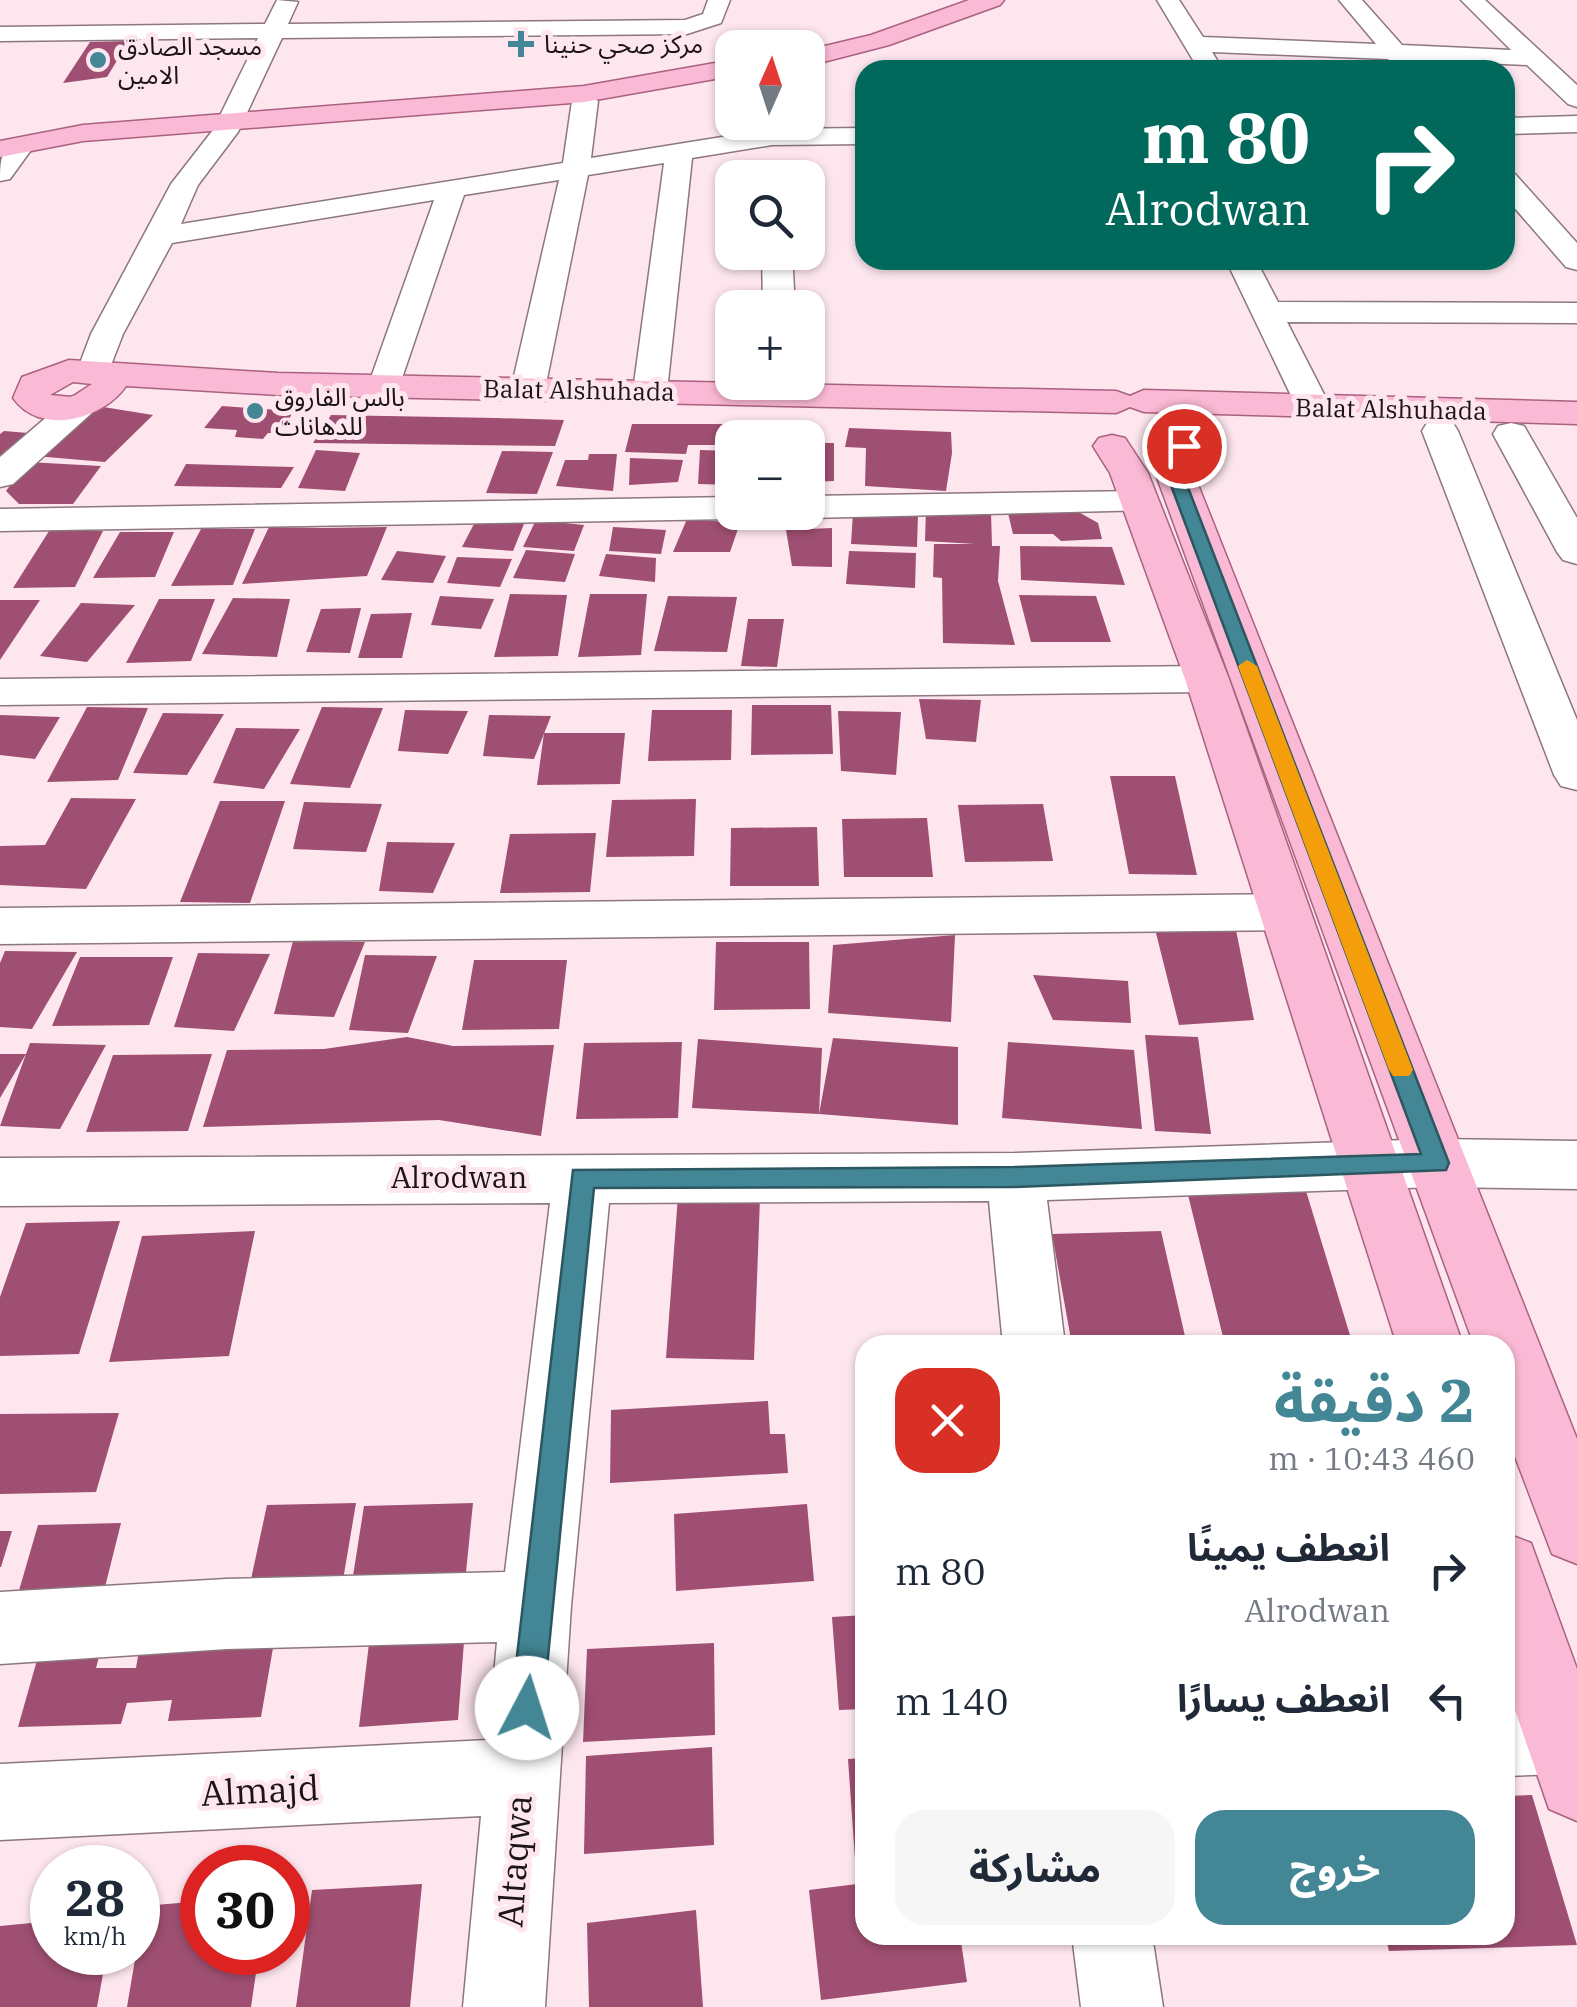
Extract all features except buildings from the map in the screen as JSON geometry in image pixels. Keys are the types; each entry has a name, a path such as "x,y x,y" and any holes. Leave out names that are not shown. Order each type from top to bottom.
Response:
{"main road":[{"path":"825,49 975,0"},
{"path":"825,51 880,40 992,0"},
{"path":"4,157 84,140 584,94 715,71"},
{"path":"227,127 585,101 715,79"},
{"path":"0,378 64,389"},
{"name":"Balat Alshuhada","path":"64,389 385,386 715,390"},
{"name":"Balat Alshuhada","path":"64,389 177,398 1052,415"},
{"name":"Balat Alshuhada","path":"825,392 1052,415 1166,444 1440,432 1577,435"},
{"name":"Balat Alshuhada","path":"1166,444 1314,408 1577,414"},
{"path":"1166,444 1207,680 1427,1335"},
{"path":"1166,444 1503,1335"},
{"path":"1515,1367 1577,1529"},
{"path":"1515,1612 1548,1752"}],"street":[{"path":"12,466 107,334 185,184 227,127 288,0"},
{"path":"6,39 272,31 687,28 713,18 718,0"},
{"path":"1168,0 1204,60"},
{"path":"1350,0 1402,60"},
{"path":"1472,0 1577,100"},
{"path":"1193,44 1391,60"},
{"path":"1447,60 1536,58"},
{"path":"528,389 576,168 585,101"},
{"path":"1515,126 1577,124"},
{"path":"161,236 678,151 855,137"},
{"path":"650,391 678,151"},
{"path":"385,386 453,187"},
{"path":"1515,189 1564,233 1577,262"},
{"path":"1515,232 1564,233"},
{"path":"1246,270 1314,408"},
{"path":"1268,312 1577,314"},
{"path":"1440,432 1577,775"},
{"path":"1511,434 1577,552"},
{"path":"825,504 1166,444"},
{"path":"0,520 715,508"},
{"path":"0,692 1207,680"},
{"path":"0,926 1284,912"},
{"name":"Alrodwan","path":"0,1182 1014,1177 1437,1163 1577,1165"},
{"path":"1014,1177 1033,1335"},
{"name":"Altaqwa","path":"504,2007 520,1776 582,1178"},
{"path":"0,1628 226,1614 536,1606"},
{"name":"Almajd","path":"0,1802 520,1776"},
{"path":"1113,1945 1122,2007"}],"slow traffic":[{"path":"1247,666 1401,1070"}],"place":[{"name":"مركز صحي حنينا","path":"521,44"},
{"name":"مسجد الصادق الامين","path":"98,60"},
{"name":"بالس الفاروق للدهانات","path":"255,411"}],"route":[{"path":"527,1708 582,1178 1014,1177 1437,1163 1174,472 1176,450 1184,446"}]}
